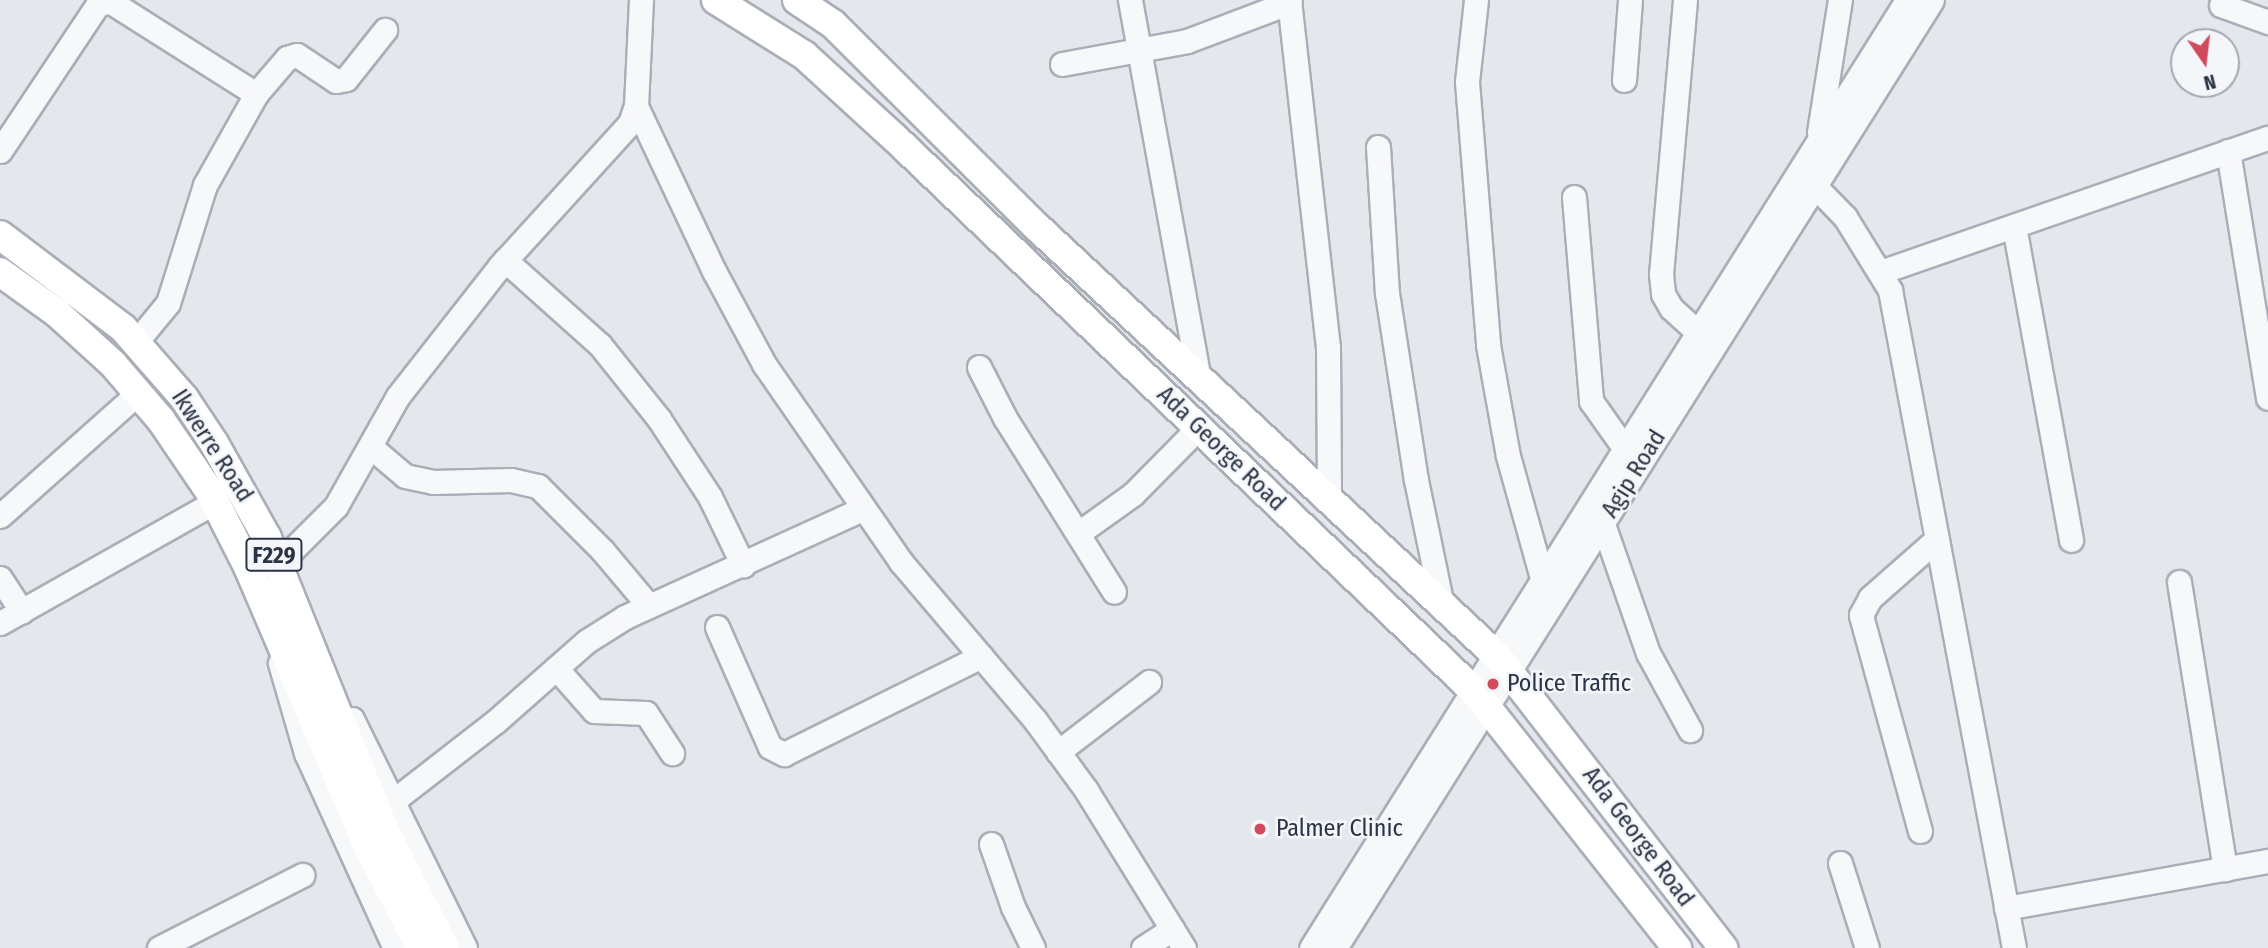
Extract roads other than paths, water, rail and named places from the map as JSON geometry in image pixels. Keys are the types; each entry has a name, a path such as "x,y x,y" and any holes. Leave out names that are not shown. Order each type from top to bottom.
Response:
{"main road":[{"name":"Ada George Road","path":"716,0 804,55 1199,427 1481,699 1677,948"},
{"name":"Ada George Road","path":"797,0 833,24 1037,227 1504,663 1723,948"},
{"name":"Ikwerre Road","path":"0,235 90,300 136,342 214,443 278,564 383,827 445,948"},
{"name":"Ikwerre Road","path":"0,272 85,337 139,393 215,502 271,619 370,850 421,948"}],"street":[{"path":"278,564 336,506 372,448 398,396 505,260 630,123 636,106 641,0"},
{"path":"1130,0 1199,378"},
{"path":"1624,80 1630,0"},
{"path":"1685,0 1661,274 1663,294 1671,308 1699,331"},
{"path":"1818,141 1840,0"},
{"name":"Agip Road","path":"1311,948 1504,663 1603,524 1806,178 1818,141 1907,0"},
{"name":"Agip Road","path":"1504,663 1543,581 1699,331 1932,0"},
{"path":"1062,64 1139,52 1231,27 1290,1 1328,347 1329,499"},
{"path":"0,151 98,4 111,2 257,94"},
{"path":"1472,2 1467,82 1488,345 1508,456 1543,581"},
{"path":"2221,5 2268,22"},
{"path":"136,342 168,303 205,185 257,94 287,58 297,55 336,81 346,79 385,30"},
{"path":"636,106 714,271 764,364 862,509 1058,752 1178,939 1143,948"},
{"path":"1880,272 2268,138"},
{"path":"1378,146 1393,335 1442,605"},
{"path":"2228,151 2268,398"},
{"path":"1806,178 1845,217 1890,289 2014,948"},
{"path":"1574,197 1591,401 1625,449"},
{"path":"2014,226 2071,540"},
{"path":"505,260 600,345 659,419 710,497 743,565"},
{"path":"979,367 1050,493 1080,532 1114,592"},
{"path":"0,516 139,393"},
{"path":"1080,532 1133,494 1199,427"},
{"path":"372,448 405,477 433,482 511,480 538,486 602,550 649,606"},
{"path":"0,623 215,502"},
{"path":"393,801 587,641 649,606 862,509"},
{"path":"1603,524 1648,653 1690,730"},
{"path":"1920,831 1861,615 1870,598 1937,539"},
{"path":"0,578 22,612"},
{"path":"2179,582 2225,869"},
{"path":"271,619 306,753 395,948"},
{"path":"717,627 770,747 784,754 981,656"},
{"path":"313,655 335,685 465,948"},
{"path":"556,668 594,711 646,713 671,753"},
{"path":"1058,752 1149,682"},
{"name":"Agip Road","path":"1335,948 1481,699"},
{"path":"991,844 1013,907 1034,948"},
{"path":"2006,908 2268,861"},
{"path":"1840,863 1867,948"},
{"path":"159,948 302,875"}],"place":[{"name":"Police Traffic","path":"1493,684"},
{"name":"Palmer Clinic","path":"1260,829"}]}
